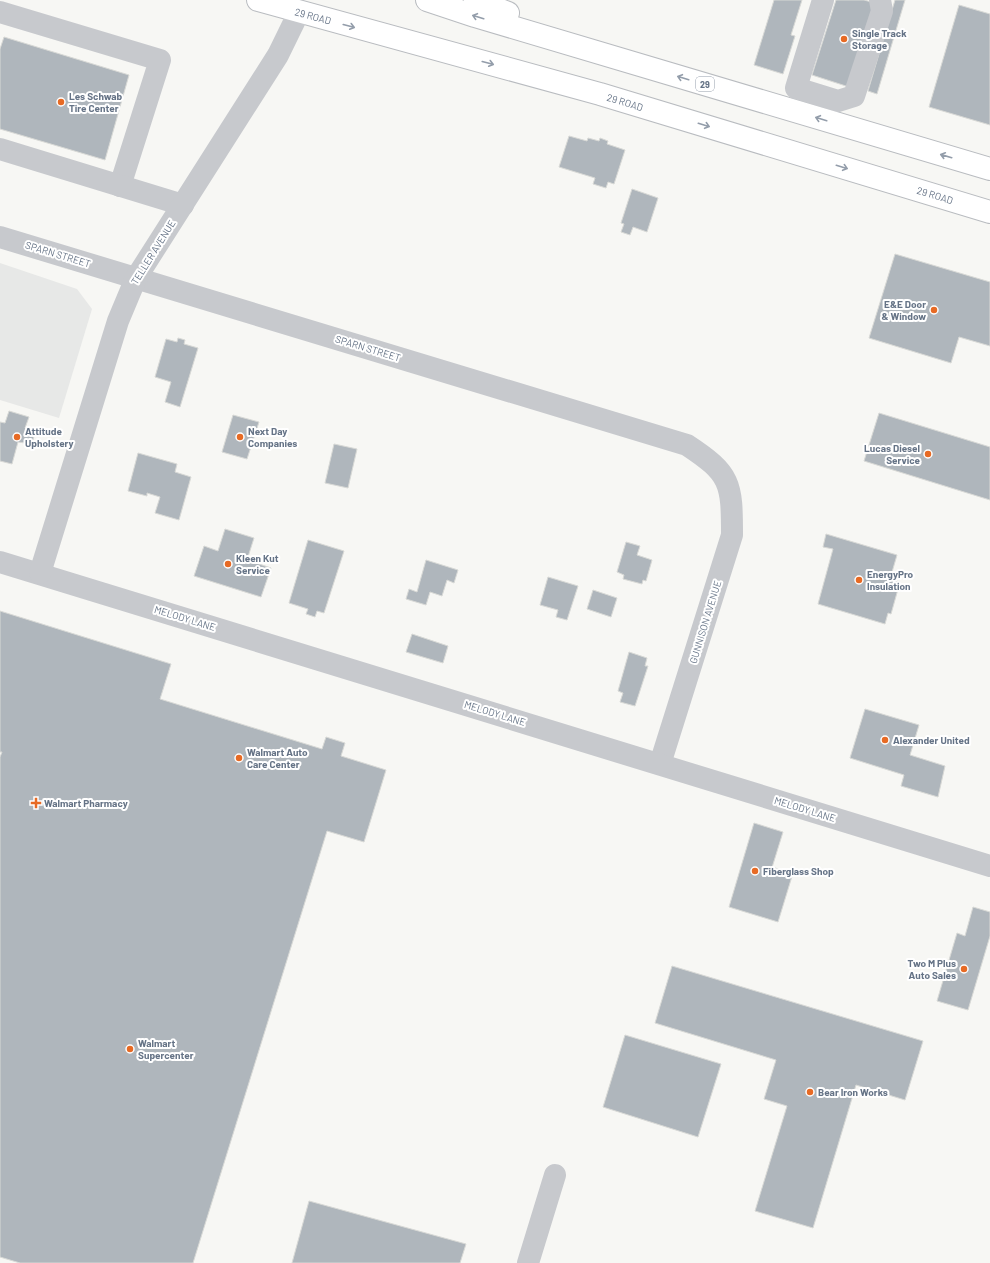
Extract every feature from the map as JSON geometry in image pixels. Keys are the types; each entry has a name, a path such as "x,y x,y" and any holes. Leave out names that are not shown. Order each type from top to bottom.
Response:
{"main road":[{"name":"29 ROAD","path":"258,0 301,6 986,210"},
{"name":"29","path":"427,0 475,16 987,168"},
{"path":"476,0 622,60"}],"street":[{"path":"823,0 796,88 838,101 854,96 882,11 880,0"},
{"name":"TELLER AVENUE","path":"40,574 118,321 136,278 278,55 301,6"},
{"path":"0,12 160,60 120,186"},
{"path":"0,149 183,205"},
{"name":"SPARN STREET","path":"0,237 687,445 710,461 726,478"},
{"name":"GUNNISON AVENUE","path":"660,764 732,535 732,505 726,478"},
{"name":"MELODY LANE","path":"0,562 990,866"},
{"path":"528,1263 555,1175"}],"shaded area":[{"path":"0,263 77,289 92,309 59,418 0,400"}],"building":[{"path":"774,0 802,0 791,35 795,36 783,74 754,65"},
{"name":"Single Track Storage","path":"836,0 864,0 875,3 849,87 812,75"},
{"name":"Single Track Storage","path":"895,0 905,0 877,94 868,91"},
{"path":"959,5 990,14 990,125 929,107"},
{"name":"Les Schwab Tire Center","path":"4,37 129,75 105,160 0,129 0,49"},
{"path":"569,136 587,141 588,138 599,141 600,138 608,141 607,144 625,150 614,184 608,182 606,188 593,184 595,178 559,167"},
{"path":"632,189 658,198 647,232 633,227 630,235 621,232 624,224 621,223"},
{"name":"E&E Door & Window","path":"895,254 990,282 990,346 959,337 951,363 869,338"},
{"path":"178,338 185,340 184,344 198,348 180,407 165,402 171,382 155,377 166,339 177,342"},
{"name":"Attitude Upholstery","path":"9,411 29,417 25,428 35,433 32,443 26,441 25,443 18,442 12,464 0,461 0,422 5,423"},
{"name":"Lucas Diesel Service","path":"879,413 990,447 990,500 864,461"},
{"name":"Next Day Companies","path":"233,415 259,422 247,459 222,452"},
{"path":"334,444 357,449 348,488 325,483"},
{"path":"138,453 177,464 175,472 191,477 179,520 155,513 160,497 147,493 147,496 128,491"},
{"name":"Kleen Kut Service","path":"225,529 254,538 247,560 271,568 261,597 194,576 204,546 218,551"},
{"name":"EnergyPro Insulation","path":"826,534 897,555 890,579 900,582 891,614 888,613 885,624 818,604 833,549 823,547"},
{"path":"308,540 344,551 324,613 317,611 315,617 306,614 308,609 289,603"},
{"path":"626,542 640,546 637,555 652,560 646,581 643,580 642,584 623,579 624,575 617,572"},
{"path":"426,560 458,570 454,583 447,580 442,596 430,592 426,605 406,599 409,589 417,592"},
{"path":"548,577 578,586 567,620 556,617 558,610 540,605"},
{"path":"593,590 617,598 611,617 587,609"},
{"name":"Walmart Supercenter","path":"0,611 171,664 160,699 322,749 326,737 345,743 341,756 386,770 364,842 327,831 193,1263 20,1263 0,1257 0,757 2,752 0,752"},
{"path":"412,634 448,646 443,663 406,652"},
{"path":"629,652 647,658 645,666 648,666 635,706 620,702 623,693 618,691"},
{"name":"Alexander United","path":"865,709 919,725 910,755 945,766 938,797 901,786 904,775 850,758"},
{"name":"Fiberglass Shop","path":"754,823 783,832 770,874 772,875 775,868 793,873 778,922 729,907"},
{"name":"Two M Plus Auto Sales","path":"973,907 990,912 990,936 968,1010 937,1001 957,933 965,936"},
{"name":"Bear Iron Works","path":"672,966 923,1041 905,1100 856,1085 813,1228 755,1211 787,1106 764,1099 776,1060 655,1023"},
{"path":"625,1035 721,1064 698,1137 603,1107"},
{"path":"309,1201 466,1244 460,1263 292,1263"}],"place":[{"name":"Single Track Storage","path":"844,39"},
{"name":"Les Schwab Tire Center","path":"61,102"},
{"name":"E&E Door & Window","path":"934,310"},
{"name":"Attitude Upholstery","path":"17,437"},
{"name":"Next Day Companies","path":"240,437"},
{"name":"Lucas Diesel Service","path":"928,454"},
{"name":"Kleen Kut Service","path":"228,564"},
{"name":"EnergyPro Insulation","path":"859,580"},
{"name":"Alexander United","path":"885,740"},
{"name":"Walmart Auto Care Center","path":"239,758"},
{"name":"Walmart Pharmacy","path":"36,803"},
{"name":"Fiberglass Shop","path":"755,871"},
{"name":"Two M Plus Auto Sales","path":"964,969"},
{"name":"Walmart Supercenter","path":"130,1049"},
{"name":"Bear Iron Works","path":"810,1092"}]}
